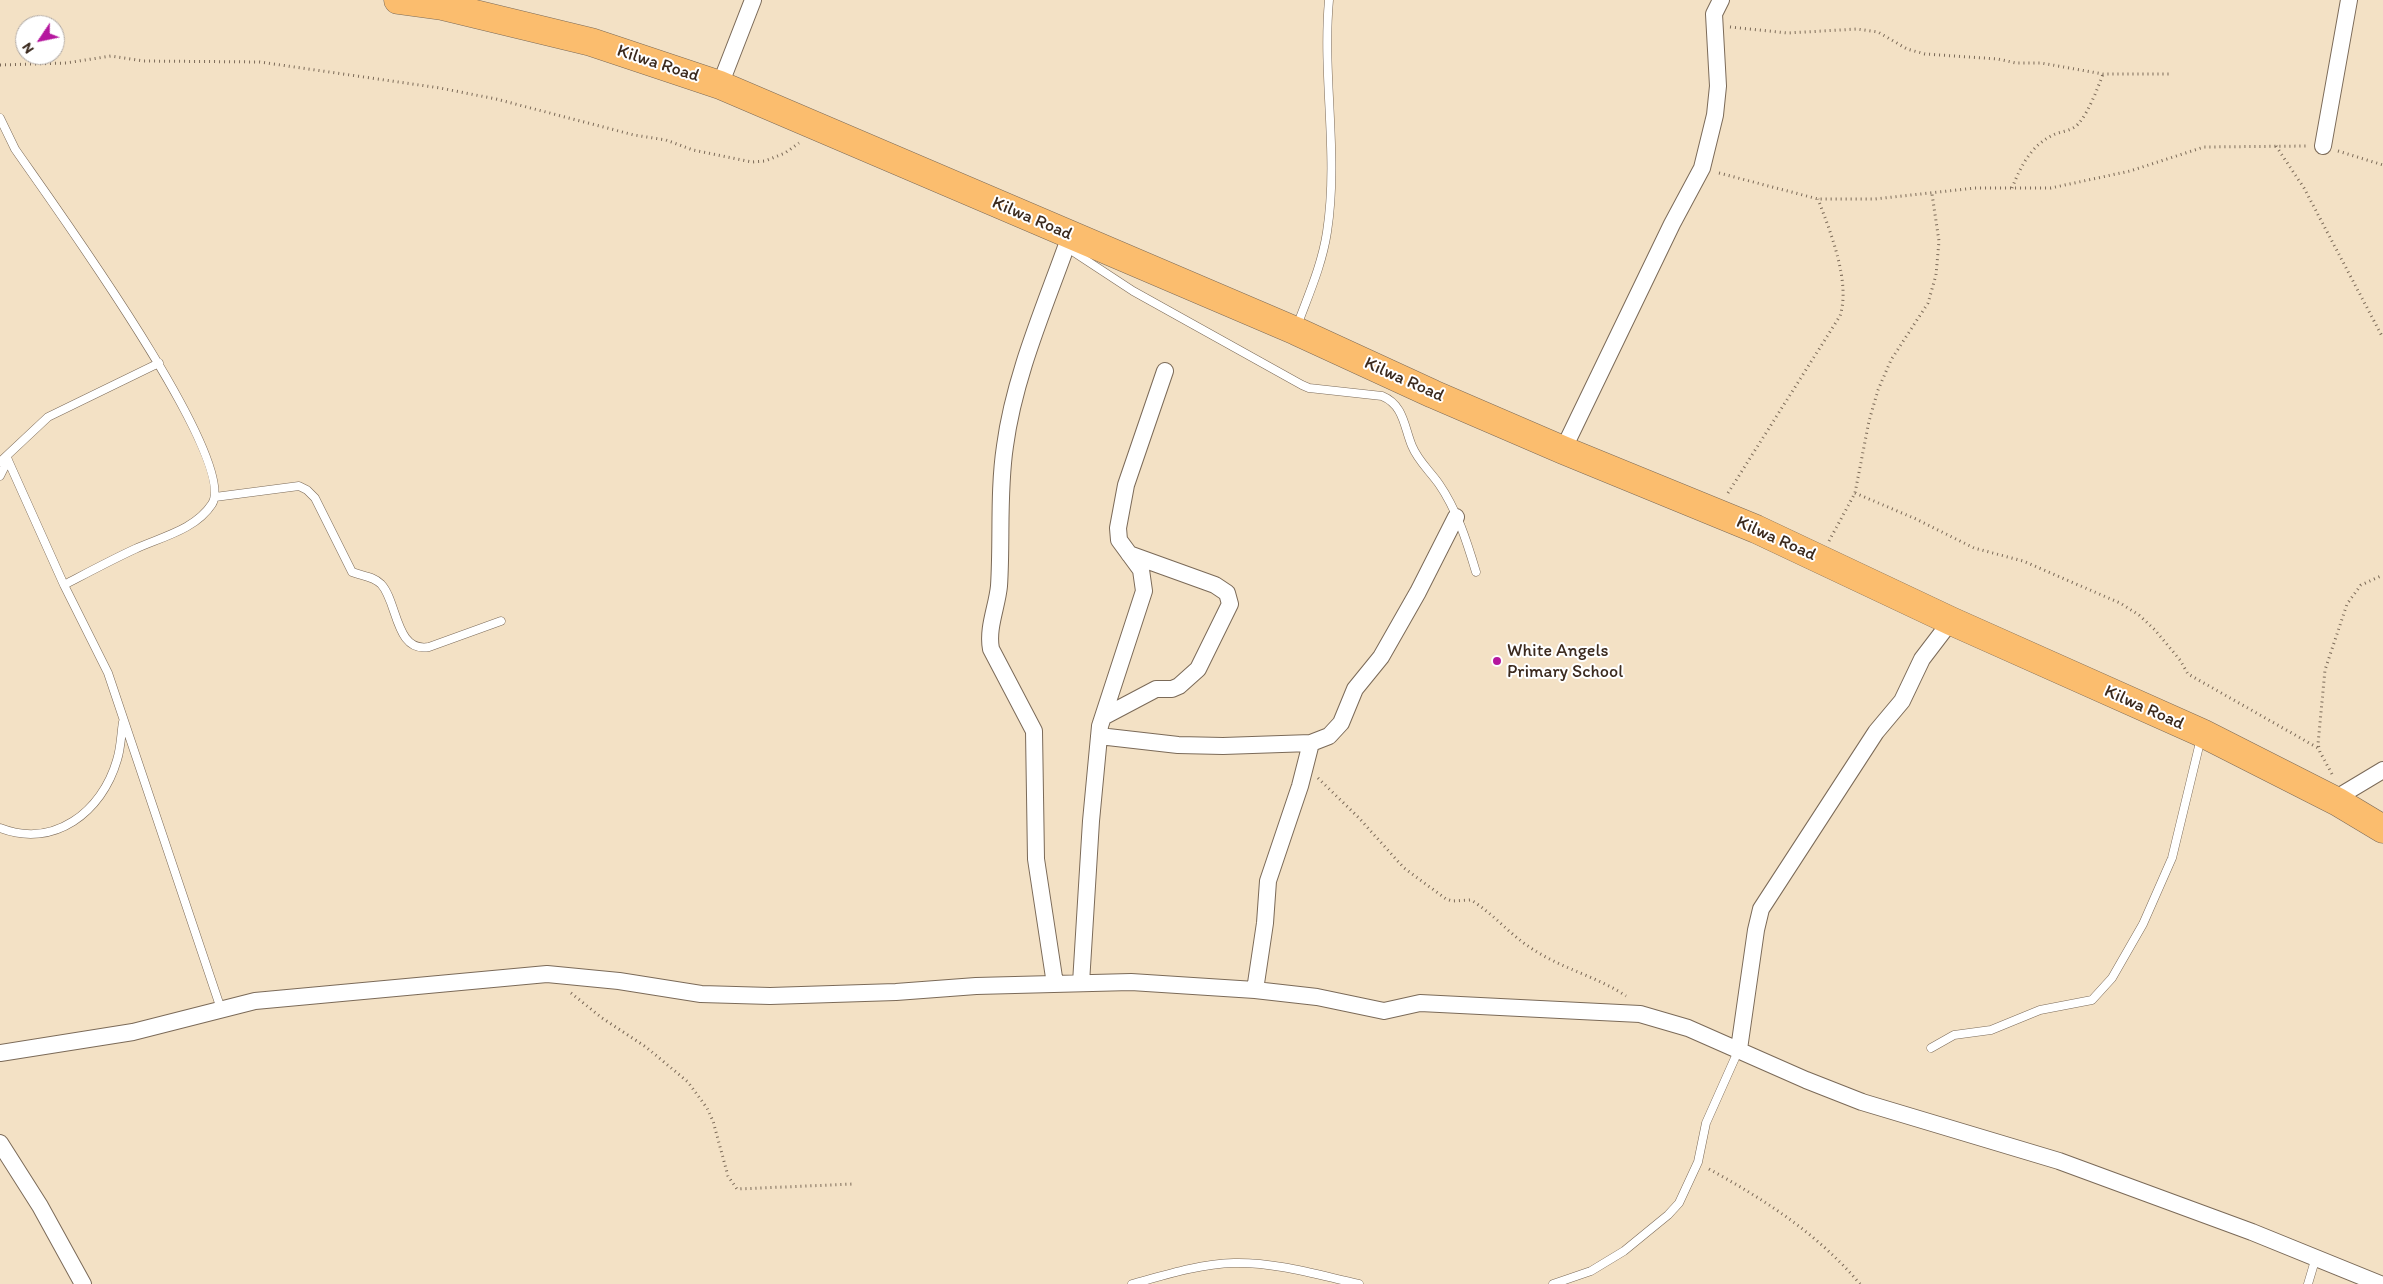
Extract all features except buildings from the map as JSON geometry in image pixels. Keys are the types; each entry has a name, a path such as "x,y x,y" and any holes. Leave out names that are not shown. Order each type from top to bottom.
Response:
{"highway":[{"name":"Kilwa Road","path":"398,0 442,6 591,42 720,85 1069,241 1296,331 1433,394 1716,513 1820,559 1951,621 2341,798 2383,829"}],"street":[{"path":"720,85 753,0"},
{"path":"1563,450 1672,224 1702,168 1715,115 1718,86 1714,25 1715,10 1721,0"},
{"path":"2323,146 2348,0"},
{"path":"1055,984 1036,859 1034,731 991,649 989,638 999,587 999,525 1004,446 1028,353 1069,241"},
{"path":"1081,983 1091,821 1099,736 1103,717 1144,591 1141,570 1122,545 1118,536 1120,519 1126,485 1165,370"},
{"path":"1099,736 1178,744 1223,746 1311,743 1329,736 1341,723 1355,689 1381,657 1418,592 1456,517"},
{"path":"1103,717 1156,690 1172,689 1179,686 1198,669 1230,604 1227,593 1215,586 1129,554"},
{"path":"1739,1050 1756,930 1761,909 1876,732 1902,701 1922,659 1951,621"},
{"path":"1255,990 1265,923 1268,881 1306,766 1311,743"},
{"path":"2341,798 2383,770"},
{"path":"0,1053 133,1032 255,1000 548,974 701,994 770,996 1131,982 1255,990 1317,997 1384,1011 1420,1003 1640,1014 1688,1028 1806,1080 1862,1102 2059,1161 2316,1257 2380,1284"},
{"path":"0,1143 40,1206 82,1284"}],"lane":[{"path":"1296,331 1318,268 1327,233 1330,205 1330,128 1326,33 1329,0"},
{"path":"0,118 15,149 134,323 172,384 203,450 216,489 211,505 190,525 133,550 64,585"},
{"path":"1069,241 1133,291 1302,386 1389,398 1400,411 1412,446 1421,462 1439,484 1456,517 1476,572"},
{"path":"0,476 5,460 48,417 158,363"},
{"path":"5,460 108,673 221,1009"},
{"path":"215,497 299,486 307,490 315,498 351,570 380,583 390,600 405,638 416,647 429,647 501,620"},
{"path":"0,828 13,833 40,835 61,829 85,813 103,792 117,760 123,720"},
{"path":"1931,1048 1954,1036 1991,1030 2040,1010 2092,1000 2112,978 2143,924 2172,858 2202,734"},
{"path":"1553,1284 1591,1271 1624,1252 1668,1215 1679,1203 1698,1162 1706,1123 1739,1050"},
{"path":"2308,1284 2316,1257"},
{"path":"1132,1284 1205,1266 1235,1263 1285,1267 1359,1284"}],"path":[{"path":"1714,25 1788,34 1857,29 1878,32 1907,49 1926,54 1998,59 2016,63 2041,63 2103,74 2170,74"},
{"path":"0,65 66,63 111,56 144,61 260,62 440,88 496,99 634,135 666,140 693,150 752,162 765,161 796,147 813,125"},
{"path":"2012,188 2023,162 2032,152 2048,138 2069,130 2079,123 2103,74"},
{"path":"2276,146 2304,188 2383,338"},
{"path":"1702,168 1818,199 1875,199 1975,188 2051,188 2130,171 2204,147 2323,146 2383,165"},
{"path":"1820,559 1855,493 1869,421 1878,390 1891,360 1928,303 1936,275 1939,241 1932,194"},
{"path":"1716,513 1840,316 1843,306 1843,292 1833,241 1818,199"},
{"path":"1855,493 1974,548 2023,561 2140,614 2180,660 2188,674 2318,748"},
{"path":"2341,798 2318,748 2321,690 2325,670 2347,604 2361,585 2383,575"},
{"path":"1306,766 1359,818 1404,868 1446,899 1452,901 1470,900 1533,950 1576,972 1610,985 1634,1001"},
{"path":"548,974 602,1018 646,1046 688,1082 713,1121 728,1176 737,1189 854,1184"},
{"path":"1698,1162 1759,1197 1784,1215 1826,1247 1860,1284"}],"place":[{"name":"White Angels Primary School","path":"1497,661"}]}
